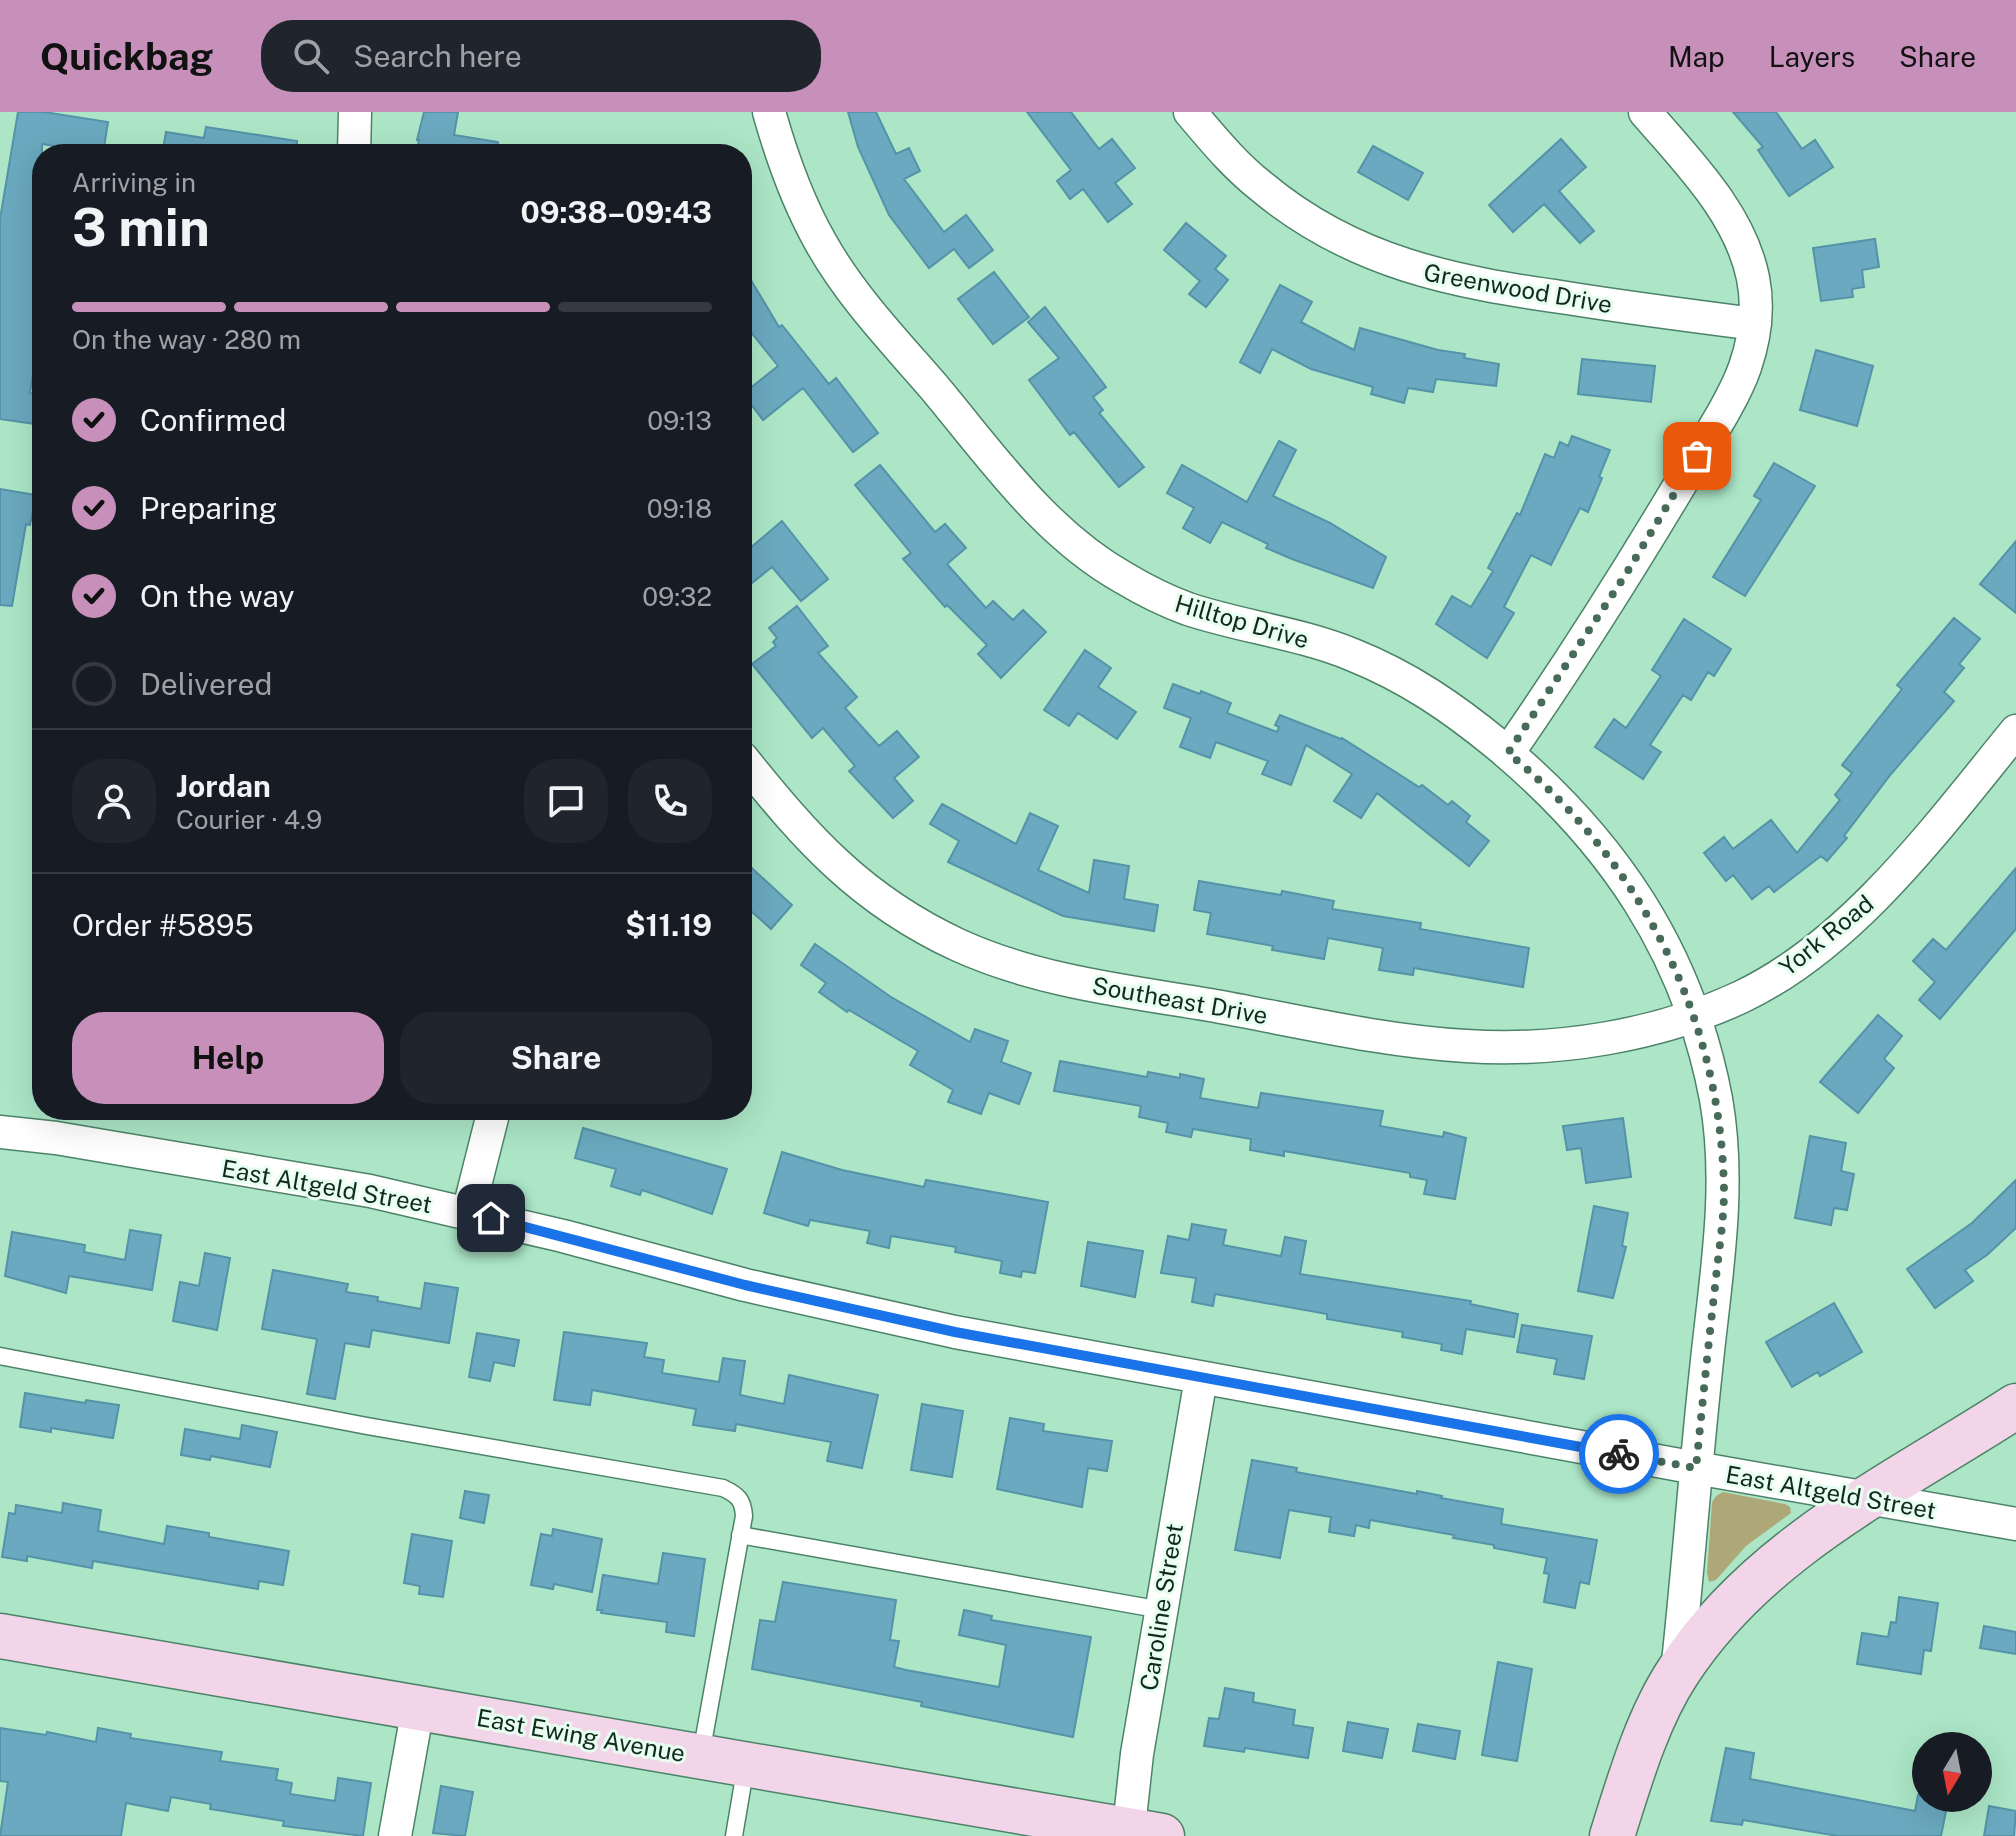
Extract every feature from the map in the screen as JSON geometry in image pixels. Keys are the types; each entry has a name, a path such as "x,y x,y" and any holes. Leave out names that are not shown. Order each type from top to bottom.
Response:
{"street":[{"path":"354,144 355,112"},
{"name":"Hilltop Drive","path":"769,112 787,174 823,248 859,297 1020,493 1060,532 1117,575 1161,597 1187,608 1319,643 1380,667 1454,708 1540,780 1597,841 1645,907 1670,956 1692,1016"},
{"name":"Greenwood Drive","path":"1190,112 1231,161 1264,189 1326,230 1399,264 1484,286 1755,324"},
{"path":"1508,753 1626,574 1711,432 1745,370 1753,340 1757,306 1747,254 1730,219 1645,112"},
{"name":"York Road","path":"1692,1016 1743,996 1803,959 1837,931 1885,886 1925,842 2016,731"},
{"name":"Southeast Drive","path":"752,770 831,861 867,890 912,920 958,944 1006,964 1048,976 1418,1042 1465,1046 1526,1047 1575,1043 1692,1016"},
{"path":"1677,1672 1724,1193 1715,1097 1692,1016"},
{"path":"468,1213 491,1120"},
{"name":"East Altgeld Street","path":"0,1132 56,1138 354,1189 468,1213 760,1289 955,1332 2016,1524"},
{"name":"Caroline Street","path":"1140,1834 1137,1754 1201,1378"},
{"path":"1612,1836 1644,1739 1677,1672 1724,1613 1793,1548 1867,1497 2016,1406"},
{"name":"East Ewing Avenue","path":"0,1636 746,1763 1140,1834"},
{"path":"395,1836 418,1708"}],"lane":[{"path":"0,1356 367,1426 723,1488 736,1494 743,1502 744,1516 700,1756"},
{"path":"740,1535 1162,1610"},
{"path":"734,1836 746,1763"}],"shaded area":[{"path":"1723,1492 1785,1504 1790,1507 1791,1513 1746,1546 1716,1580 1709,1582 1712,1502"}],"building":[{"path":"18,112 44,112 108,122 105,144 32,144 32,424 0,419 0,219"},
{"path":"424,112 458,112 454,135 498,142 418,144"},
{"path":"848,112 876,112 896,154 909,148 920,171 904,179 944,232 966,215 993,250 969,268 954,249 929,268 889,215 858,147"},
{"path":"1027,112 1071,112 1099,149 1112,139 1135,168 1115,183 1132,204 1108,222 1083,189 1070,199 1057,181 1071,170"},
{"path":"1733,112 1776,112 1802,149 1815,140 1833,167 1789,196 1758,150 1763,147"},
{"path":"206,127 297,141 297,144 164,144 166,132 204,138"},
{"path":"1561,139 1586,167 1559,191 1594,231 1580,243 1544,204 1513,232 1489,205"},
{"path":"1373,146 1423,173 1408,200 1358,172"},
{"path":"1186,223 1226,256 1215,269 1228,280 1206,307 1189,294 1200,281 1164,250"},
{"path":"1875,239 1879,267 1862,270 1864,287 1852,289 1853,297 1821,301 1813,248"},
{"path":"994,272 1029,317 993,344 958,299"},
{"path":"752,282 779,327 782,325 829,384 836,378 878,433 853,452 803,388 763,420 752,406 752,387 778,366 752,334"},
{"path":"1280,285 1312,302 1301,322 1354,350 1360,328 1438,350 1465,354 1464,358 1499,364 1496,386 1436,379 1433,392 1408,388 1404,403 1371,394 1373,387 1311,369 1272,349 1260,373 1240,362"},
{"path":"1045,307 1106,387 1093,397 1103,410 1099,413 1144,467 1119,487 1074,432 1070,435 1029,380 1059,358 1028,322"},
{"path":"1816,350 1873,366 1857,426 1800,410"},
{"path":"1582,359 1655,366 1651,402 1578,394"},
{"path":"1572,436 1610,450 1599,477 1602,478 1588,512 1580,508 1551,565 1531,555 1504,607 1514,613 1487,658 1436,624 1452,596 1471,607 1493,571 1488,568 1517,513 1520,515 1545,454 1554,458 1560,442 1568,446"},
{"path":"1279,441 1296,450 1273,496 1330,523 1386,557 1373,588 1266,548 1268,544 1222,522 1210,543 1183,528 1194,508 1167,493 1182,465 1247,502"},
{"path":"1774,463 1815,486 1745,596 1713,577 1761,500 1754,496"},
{"path":"880,465 935,532 945,524 966,548 947,564 986,608 993,601 1013,620 1023,610 1046,632 1001,678 978,654 987,645 947,605 945,607 903,559 911,553 855,485"},
{"path":"0,489 32,494 32,515 30,525 26,524 12,606 0,605"},
{"path":"782,521 828,579 801,601 772,567 752,583 752,546"},
{"path":"2016,541 2016,613 1980,584"},
{"path":"797,606 828,646 818,653 857,697 845,708 879,746 897,731 919,757 894,778 913,801 893,818 849,771 855,766 823,728 812,738 752,664 776,646 773,642 777,638 769,628"},
{"path":"1954,618 1980,639 1959,664 1964,668 1944,692 1954,701 1891,774 1844,836 1847,838 1827,861 1821,856 1774,892 1769,886 1752,899 1733,875 1726,881 1704,853 1724,837 1733,849 1771,820 1797,853 1840,800 1835,795 1852,773 1842,765 1902,689 1897,685"},
{"path":"1684,619 1731,649 1714,676 1708,672 1691,700 1683,695 1650,745 1661,752 1643,779 1595,747 1614,719 1626,728 1661,676 1652,670"},
{"path":"1085,650 1111,668 1098,687 1136,712 1117,739 1078,713 1069,726 1044,710"},
{"path":"1173,684 1231,703 1227,713 1277,732 1279,727 1275,725 1280,715 1342,738 1419,787 1422,785 1448,805 1452,801 1470,816 1466,822 1489,841 1469,866 1377,793 1361,818 1334,801 1352,774 1306,745 1291,785 1262,774 1268,761 1216,742 1210,758 1180,747 1191,718 1164,708"},
{"path":"942,804 1016,844 1030,813 1058,826 1038,870 1089,893 1094,860 1129,866 1124,899 1158,905 1154,931 1063,916 948,862 959,841 930,824"},
{"path":"752,868 792,905 771,929 752,912"},
{"path":"2016,868 2016,929 1940,1019 1919,1000 1935,982 1913,961 1933,939 1946,950"},
{"path":"1199,881 1334,901 1332,909 1421,923 1420,929 1529,948 1523,987 1414,968 1413,975 1379,970 1383,948 1328,938 1324,959 1207,934 1211,913 1194,910"},
{"path":"815,944 891,997 970,1042 975,1029 1008,1041 1001,1062 1031,1073 1019,1104 989,1093 981,1114 948,1102 953,1090 910,1065 918,1051 849,1010 847,1012 819,992 826,983 801,965"},
{"path":"1878,1015 1902,1036 1884,1059 1894,1068 1858,1113 1820,1082"},
{"path":"1060,1061 1147,1077 1148,1072 1204,1079 1200,1098 1258,1108 1261,1093 1383,1111 1380,1126 1443,1137 1444,1132 1466,1138 1455,1199 1424,1194 1427,1180 1410,1177 1410,1173 1284,1151 1284,1156 1250,1150 1251,1139 1193,1129 1191,1137 1166,1132 1168,1123 1139,1117 1141,1106 1054,1091"},
{"path":"1623,1118 1631,1177 1586,1183 1581,1148 1567,1150 1563,1126"},
{"path":"583,1128 727,1169 712,1214 642,1190 640,1195 611,1186 616,1169 575,1158"},
{"path":"1810,1136 1846,1143 1841,1171 1854,1174 1847,1210 1834,1208 1831,1225 1795,1218"},
{"path":"782,1152 842,1170 924,1187 926,1180 1048,1202 1035,1273 1022,1271 1021,1277 1000,1273 1002,1261 955,1252 956,1247 891,1236 889,1248 867,1243 870,1231 810,1220 808,1226 764,1213"},
{"path":"2016,1180 2016,1228 1987,1255 1965,1270 1973,1281 1935,1308 1907,1269 1972,1223"},
{"path":"1594,1206 1628,1213 1622,1246 1626,1247 1613,1298 1578,1291"},
{"path":"1192,1224 1226,1230 1223,1245 1281,1256 1285,1237 1306,1241 1300,1274 1471,1301 1470,1304 1518,1314 1514,1337 1466,1329 1462,1354 1441,1350 1442,1344 1402,1337 1403,1332 1327,1319 1327,1314 1215,1294 1213,1306 1192,1302 1196,1278 1161,1273 1168,1236 1189,1240"},
{"path":"130,1230 161,1235 152,1290 69,1276 66,1293 5,1276 12,1232 85,1245 84,1252 125,1260"},
{"path":"1088,1242 1143,1251 1135,1297 1081,1286"},
{"path":"205,1253 230,1258 217,1330 173,1321 180,1282 199,1286"},
{"path":"273,1270 348,1284 346,1292 421,1309 425,1283 458,1288 449,1343 372,1330 369,1347 345,1343 335,1399 307,1394 317,1339 262,1329"},
{"path":"1834,1303 1862,1352 1820,1376 1818,1372 1792,1387 1766,1342"},
{"path":"1522,1325 1592,1336 1584,1379 1554,1374 1557,1359 1517,1352"},
{"path":"564,1332 647,1343 644,1357 664,1360 662,1373 719,1382 723,1358 745,1361 740,1395 784,1404 789,1375 878,1395 862,1468 827,1461 831,1442 736,1424 735,1431 693,1425 696,1409 592,1390 590,1405 554,1400"},
{"path":"477,1333 519,1340 514,1366 494,1362 490,1381 469,1377"},
{"path":"25,1393 119,1405 113,1438 51,1428 51,1432 20,1427"},
{"path":"922,1404 963,1411 952,1477 911,1470"},
{"path":"1010,1418 1044,1424 1043,1431 1112,1441 1107,1471 1088,1468 1082,1507 997,1489"},
{"path":"242,1425 277,1432 270,1467 211,1456 210,1460 181,1455 185,1429 240,1439"},
{"path":"1252,1460 1297,1468 1296,1472 1417,1494 1417,1491 1503,1509 1501,1524 1597,1540 1589,1584 1580,1582 1575,1608 1544,1602 1549,1574 1544,1573 1547,1558 1453,1538 1454,1535 1370,1520 1369,1528 1356,1525 1354,1536 1329,1532 1331,1517 1289,1510 1280,1558 1235,1550"},
{"path":"465,1491 489,1495 484,1523 460,1518"},
{"path":"63,1503 101,1510 98,1531 164,1544 167,1526 289,1551 283,1585 259,1581 258,1589 93,1561 92,1568 27,1556 27,1561 2,1557 9,1513 15,1514 16,1505 62,1513"},
{"path":"553,1529 602,1539 592,1592 554,1584 553,1589 531,1585 541,1534 552,1536"},
{"path":"412,1534 452,1541 443,1597 419,1594 420,1586 404,1583"},
{"path":"663,1553 705,1559 694,1636 666,1632 667,1622 597,1610 603,1575 658,1584"},
{"path":"783,1582 896,1600 890,1640 899,1641 894,1667 999,1687 1006,1645 959,1635 964,1610 992,1616 991,1620 1091,1637 1073,1737 921,1706 922,1702 752,1669 760,1620 775,1622"},
{"path":"1899,1597 1938,1603 1931,1651 1924,1650 1921,1674 1857,1664 1862,1633 1888,1637 1891,1622 1896,1623"},
{"path":"1984,1626 2016,1632 2016,1654 1980,1648"},
{"path":"1498,1662 1532,1669 1517,1761 1482,1755"},
{"path":"1225,1688 1254,1693 1253,1702 1295,1710 1293,1725 1313,1728 1308,1758 1245,1748 1244,1752 1204,1746 1209,1718 1219,1719"},
{"path":"1348,1722 1388,1729 1382,1758 1343,1751"},
{"path":"1418,1724 1460,1731 1455,1759 1413,1751"},
{"path":"0,1728 46,1735 47,1732 96,1742 98,1728 131,1734 130,1738 222,1752 220,1761 278,1769 276,1780 292,1783 290,1794 335,1801 338,1778 371,1783 363,1836 283,1826 284,1821 210,1809 211,1804 171,1797 168,1811 126,1803 121,1836 0,1836 8,1782 0,1781"},
{"path":"1726,1748 1754,1753 1750,1779 1912,1812 1946,1812 1941,1836 1838,1836 1743,1820 1742,1825 1711,1821"},
{"path":"441,1786 473,1792 465,1836 433,1833"},
{"path":"1992,1807 2016,1811 2014,1836 1984,1836 1988,1812 1992,1812"}],"way so far":[{"path":"1619,1454 1696,1468 1724,1193 1722,1144 1715,1097 1697,1031 1670,956 1645,907 1597,841 1540,780 1508,753 1561,677 1697,456"}],"route":[{"path":"491,1218 745,1285 955,1332 1619,1454"}]}
